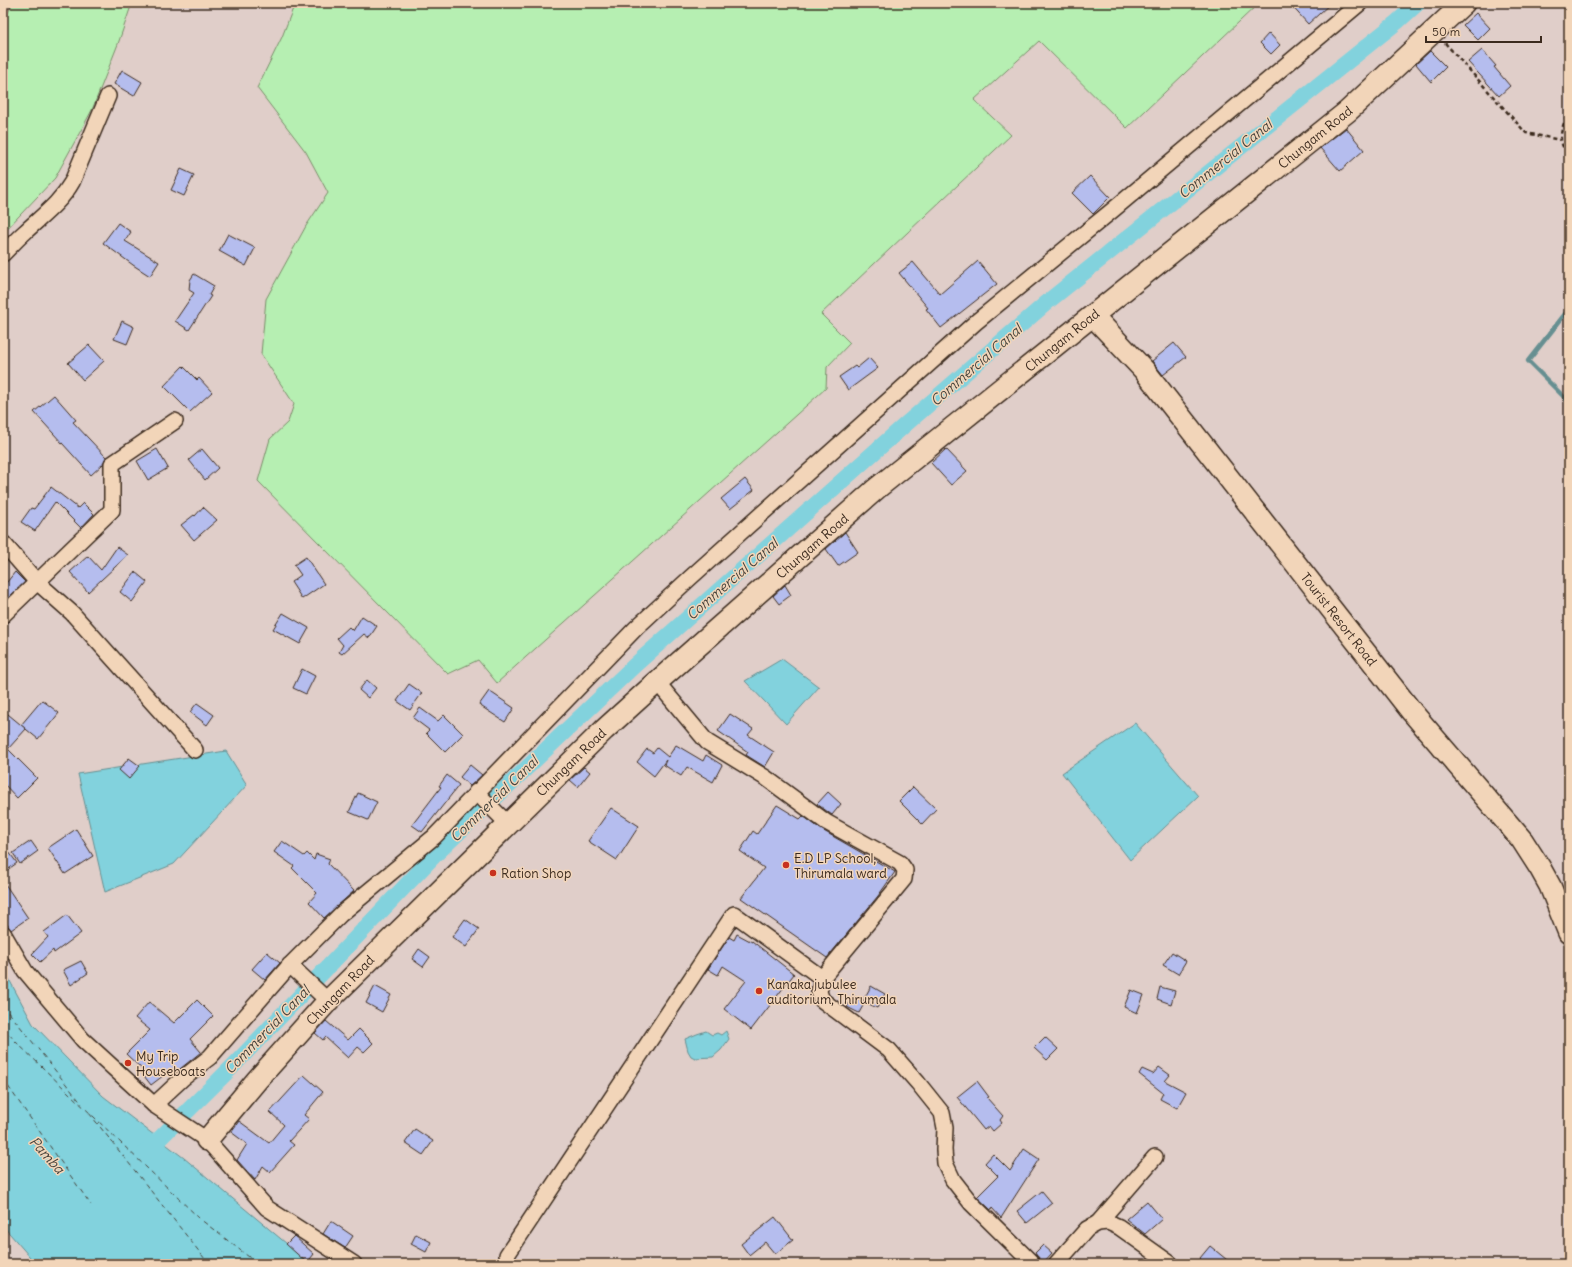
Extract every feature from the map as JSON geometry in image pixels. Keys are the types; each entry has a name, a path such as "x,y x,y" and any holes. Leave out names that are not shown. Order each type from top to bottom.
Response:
{"main road":[{"name":"Chungam Road","path":"202,1137 257,1080 328,1001 604,730 657,682 876,489 1348,111 1464,3"},
{"name":"Tourist Resort Road","path":"1092,316 1144,370 1412,712 1522,840 1550,886 1569,933"}],"street":[{"path":"156,1106 183,1078 210,1057 290,965 341,914 434,837 636,628 696,572 970,327 1360,3"},
{"path":"3,254 58,203 67,192 108,96"},
{"path":"3,615 112,510 112,464 175,420"},
{"path":"3,543 36,582 72,613 196,750"},
{"path":"657,682 707,742 766,778 826,822 896,860 905,870 904,880 822,978 819,992 822,1000 889,1050 918,1083 942,1114 945,1128 945,1163 953,1180 971,1203 1033,1264"},
{"path":"476,792 508,824"},
{"path":"507,1255 734,914 822,978"},
{"path":"3,932 26,971 83,1040 156,1106 202,1137 267,1208 354,1264"},
{"path":"290,965 328,1001"},
{"path":"1056,1264 1087,1229 1098,1223 1156,1157"},
{"path":"1098,1223 1108,1222 1119,1227 1171,1264"}],"path":[{"path":"1564,3 1569,13"},
{"path":"1434,31 1526,133 1560,140"},
{"path":"1569,110 1560,140 1563,148 1569,156"}],"green space":[{"path":"13,3 132,3 118,44 92,110 55,178 3,233 3,22"},
{"path":"295,3 1259,3 1127,128 1039,41 974,100 1011,135 821,314 850,343 827,367 826,388 497,683 478,660 448,674 258,481 270,439 288,422 294,404 261,354 266,299 306,226 328,193 306,152 257,88 282,37"}],"water":[{"path":"782,659 819,687 786,724 745,681"},
{"path":"1135,723 1198,796 1130,860 1062,773"},
{"path":"226,751 247,785 174,864 105,892 78,774"},
{"name":"Pamba","path":"3,968 33,1024 103,1096 184,1158 311,1264 36,1264 3,1226"},
{"path":"706,1031 712,1035 717,1033 721,1035 726,1031 729,1039 721,1050 713,1057 695,1058 691,1056 685,1039"}],"building":[{"path":"1289,3 1331,3 1308,24"},
{"path":"1476,13 1490,28 1478,40 1463,25"},
{"path":"1269,33 1280,45 1271,54 1260,43"},
{"path":"1482,50 1496,66 1494,67 1510,86 1499,96 1468,62"},
{"path":"1430,51 1446,67 1431,82 1416,64"},
{"path":"122,70 142,82 134,96 114,84"},
{"path":"1346,128 1364,150 1340,171 1320,148"},
{"path":"181,169 194,175 184,196 171,190"},
{"path":"1090,176 1110,197 1093,214 1072,193"},
{"path":"118,223 131,232 125,241 159,262 150,276 103,243"},
{"path":"228,234 255,248 246,266 219,251"},
{"path":"978,261 997,284 941,328 926,309 928,308 899,273 913,262 940,294"},
{"path":"194,274 214,286 209,295 211,296 189,330 175,321 194,293 189,290 190,280"},
{"path":"122,321 134,327 127,344 114,339"},
{"path":"1174,343 1186,357 1163,375 1152,361"},
{"path":"89,345 104,361 83,380 68,363"},
{"path":"869,358 878,368 848,390 839,377 855,366 857,368"},
{"path":"183,366 197,380 199,378 212,392 190,412 164,386"},
{"path":"54,395 76,420 73,422 106,457 103,464 91,475 34,412"},
{"path":"157,449 168,468 148,480 137,461"},
{"path":"202,449 218,468 205,480 189,460"},
{"path":"946,449 967,471 951,485 931,463"},
{"path":"745,479 754,490 730,509 721,499"},
{"path":"51,487 78,508 83,503 94,514 81,528 55,502 35,531 21,522 31,508 34,509"},
{"path":"203,507 217,520 194,540 181,525 194,515 195,516"},
{"path":"845,532 858,552 838,566 826,549"},
{"path":"117,547 128,555 88,592 70,572 88,556 101,570"},
{"path":"306,557 324,584 302,599 291,582 301,575 294,565"},
{"path":"15,572 25,582 7,599 3,595 3,587"},
{"path":"135,572 147,582 132,602 120,592"},
{"path":"785,585 791,595 779,604 773,596"},
{"path":"283,613 309,628 300,644 273,629"},
{"path":"362,616 377,626 369,638 364,634 342,654 339,652 343,645 337,638 349,627 353,631"},
{"path":"302,669 315,676 306,694 293,688"},
{"path":"367,680 376,688 368,698 359,690"},
{"path":"409,684 422,693 410,710 397,701"},
{"path":"489,691 514,708 505,722 479,705"},
{"path":"42,700 59,713 38,739 21,725"},
{"path":"197,703 214,715 207,725 190,712"},
{"path":"420,708 438,721 444,715 463,734 445,752 426,733 429,730 413,718"},
{"path":"3,710 26,729 8,749 37,778 17,798 3,783"},
{"path":"730,714 753,729 748,735 774,752 765,767 746,755 748,752 718,731"},
{"path":"676,745 703,761 706,755 722,765 713,782 687,767 681,776 664,765 666,760 654,776 637,762 647,749 653,753 657,748 668,757"},
{"path":"129,758 140,766 129,779 119,770"},
{"path":"470,765 482,775 470,786 460,777"},
{"path":"584,767 590,772 578,787 570,780"},
{"path":"447,775 459,785 422,832 412,825 441,787 439,786"},
{"path":"913,787 936,809 922,824 899,801"},
{"path":"828,792 841,804 832,815 817,804"},
{"path":"358,793 377,802 368,820 349,812"},
{"path":"777,805 800,819 803,816 822,830 895,872 878,896 827,958 741,898 764,868 740,851 753,831 757,834"},
{"path":"611,808 639,826 617,860 588,841"},
{"path":"76,829 93,856 65,874 48,848"},
{"path":"31,841 38,851 20,864 13,853"},
{"path":"282,841 304,856 307,853 314,860 316,854 330,859 328,864 354,891 324,918 309,902 317,893 292,868 294,866 274,852"},
{"path":"3,844 17,863 3,873"},
{"path":"3,881 28,918 11,930 3,919"},
{"path":"67,915 81,933 54,953 53,950 40,962 32,954 48,937 44,932"},
{"path":"465,919 479,929 466,947 452,937"},
{"name":"Kanaka jubulee auditorium, Thirumala","path":"737,934 752,941 794,974 751,1030 724,1009 746,981 723,966 718,975 708,969 729,937 734,940"},
{"path":"419,949 430,957 423,967 412,959"},
{"path":"267,952 280,963 265,980 252,969"},
{"path":"1172,952 1186,961 1178,974 1163,965"},
{"path":"81,961 88,973 71,985 63,970"},
{"path":"375,986 391,995 382,1012 366,1003"},
{"path":"871,986 885,994 877,1008 863,1001"},
{"path":"1160,987 1175,991 1171,1004 1157,999"},
{"path":"1131,990 1144,995 1137,1013 1124,1007"},
{"path":"853,996 865,1002 859,1013 847,1007"},
{"path":"197,1000 213,1016 190,1039 201,1052 175,1073 172,1069 151,1085 141,1072 143,1070 126,1054 150,1030 135,1018 149,1002 174,1023"},
{"path":"326,1021 348,1040 359,1029 373,1043 364,1052 358,1047 348,1058 325,1037 323,1040 315,1033"},
{"path":"1045,1037 1058,1049 1047,1060 1034,1048"},
{"path":"1159,1067 1170,1075 1165,1081 1186,1092 1177,1108 1160,1099 1163,1093 1139,1074 1142,1069 1153,1074"},
{"path":"304,1075 323,1092 304,1115 309,1119 289,1141 294,1145 270,1172 263,1166 255,1180 237,1160 247,1144 231,1132 239,1121 269,1143 284,1125 270,1112"},
{"path":"977,1081 989,1097 987,1098 1003,1116 1000,1120 1002,1123 993,1131 989,1126 984,1130 957,1097"},
{"path":"415,1129 433,1141 423,1155 405,1143"},
{"path":"1024,1149 1039,1159 1001,1218 992,1208 991,1210 977,1197 998,1176 985,1163 993,1154 1010,1171"},
{"path":"1042,1191 1052,1203 1027,1223 1017,1211"},
{"path":"1147,1201 1162,1219 1145,1234 1126,1219"},
{"path":"775,1217 793,1240 775,1254 765,1242 749,1255 741,1244"},
{"path":"331,1221 353,1236 345,1248 323,1234"},
{"path":"416,1234 431,1242 426,1252 411,1244"},
{"path":"294,1236 314,1254 307,1263 286,1244"},
{"path":"1043,1245 1052,1253 1042,1264 1035,1253"},
{"path":"1210,1246 1232,1264 1195,1264"}],"waterway":[{"name":"Commercial Canal","path":"143,1155 232,1067 434,856 636,664 906,424 1051,299 1397,22 1418,3"},
{"path":"1569,309 1528,361 1569,402"}],"ferry route":[{"path":"3,1005 82,1104"},
{"path":"3,1027 15,1041 200,1219 258,1264"},
{"path":"3,1079 91,1205"},
{"path":"89,1113 209,1264"}],"place":[{"name":"E.D LP School, Thirumala ward","path":"786,865"},
{"name":"Ration Shop","path":"493,873"},
{"name":"Kanaka jubulee auditorium, Thirumala","path":"759,991"},
{"name":"My Trip Houseboats","path":"128,1063"}]}
